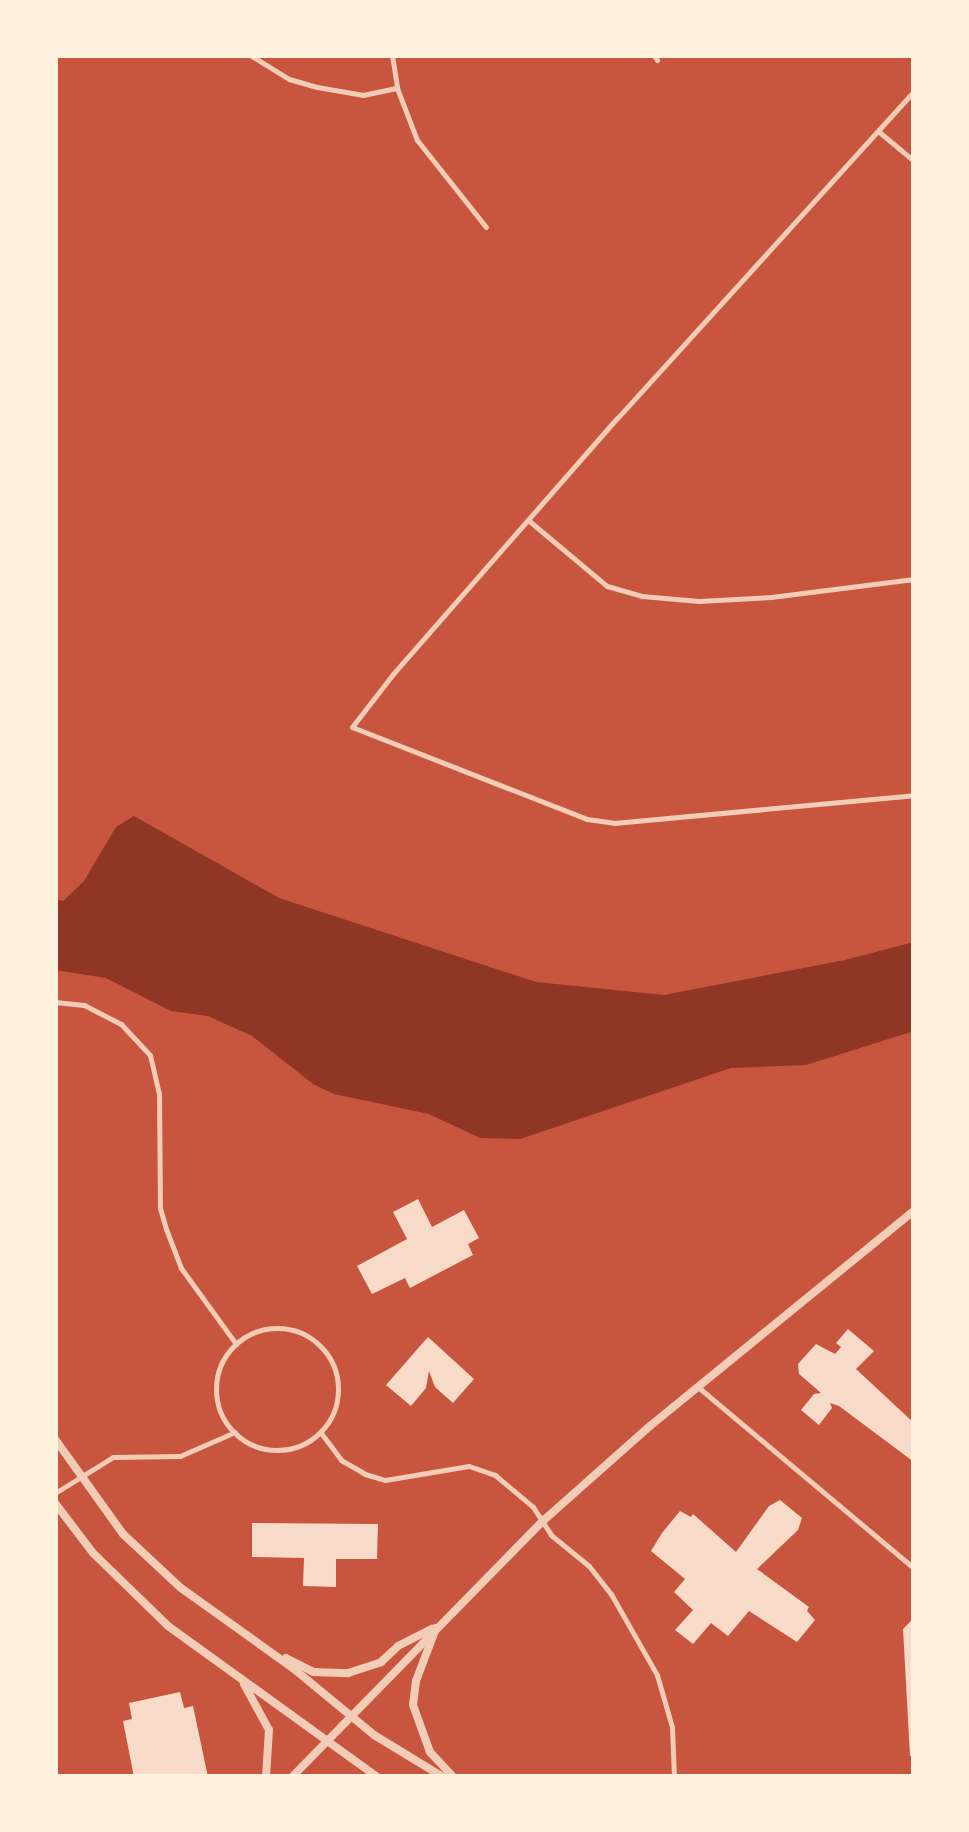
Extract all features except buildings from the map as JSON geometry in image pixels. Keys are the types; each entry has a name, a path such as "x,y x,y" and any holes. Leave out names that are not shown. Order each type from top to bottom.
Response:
{"street":[{"path":"250,55 289,79 317,87 362,95 398,88"},
{"path":"392,55 398,88 418,140 486,226"},
{"path":"914,91 528,520 393,674 352,727 586,819 614,823 914,795"},
{"path":"878,131 914,161"},
{"path":"528,520 607,586 642,596 699,600 770,597 914,579"},
{"path":"55,1002 84,1005 121,1024 150,1055 160,1094 160,1208 166,1229 181,1268 236,1344"},
{"path":"292,1777 544,1520 698,1387 914,1211"},
{"path":"286,1327 300,1331 329,1355 339,1390 333,1416 320,1434 295,1448 270,1450 235,1432 219,1411 216,1386 219,1371 236,1344 259,1330 286,1327"},
{"path":"698,1387 914,1568"},
{"path":"55,1493 113,1456 180,1456 235,1432"},
{"path":"320,1434 341,1460 385,1480 458,1466 495,1475 544,1520 551,1535 588,1566 611,1594 657,1676 672,1727 674,1777"},
{"path":"55,1439 78,1478 123,1534 181,1588 268,1649 374,1735 443,1777"},
{"path":"55,1503 132,1595 241,1680 266,1693 377,1777"},
{"path":"268,1649 313,1672 348,1673 381,1662 398,1646 436,1628"},
{"path":"436,1628 416,1681 413,1705 430,1752 453,1777"},
{"path":"241,1680 269,1730 266,1777"}],"shaded area":[{"path":"134,816 279,898 536,982 664,995 845,960 914,942 914,1031 806,1065 731,1068 520,1139 480,1138 429,1114 334,1094 313,1084 252,1036 208,1016 171,1011 106,978 55,970 55,899 63,901 84,881 116,827"}]}
